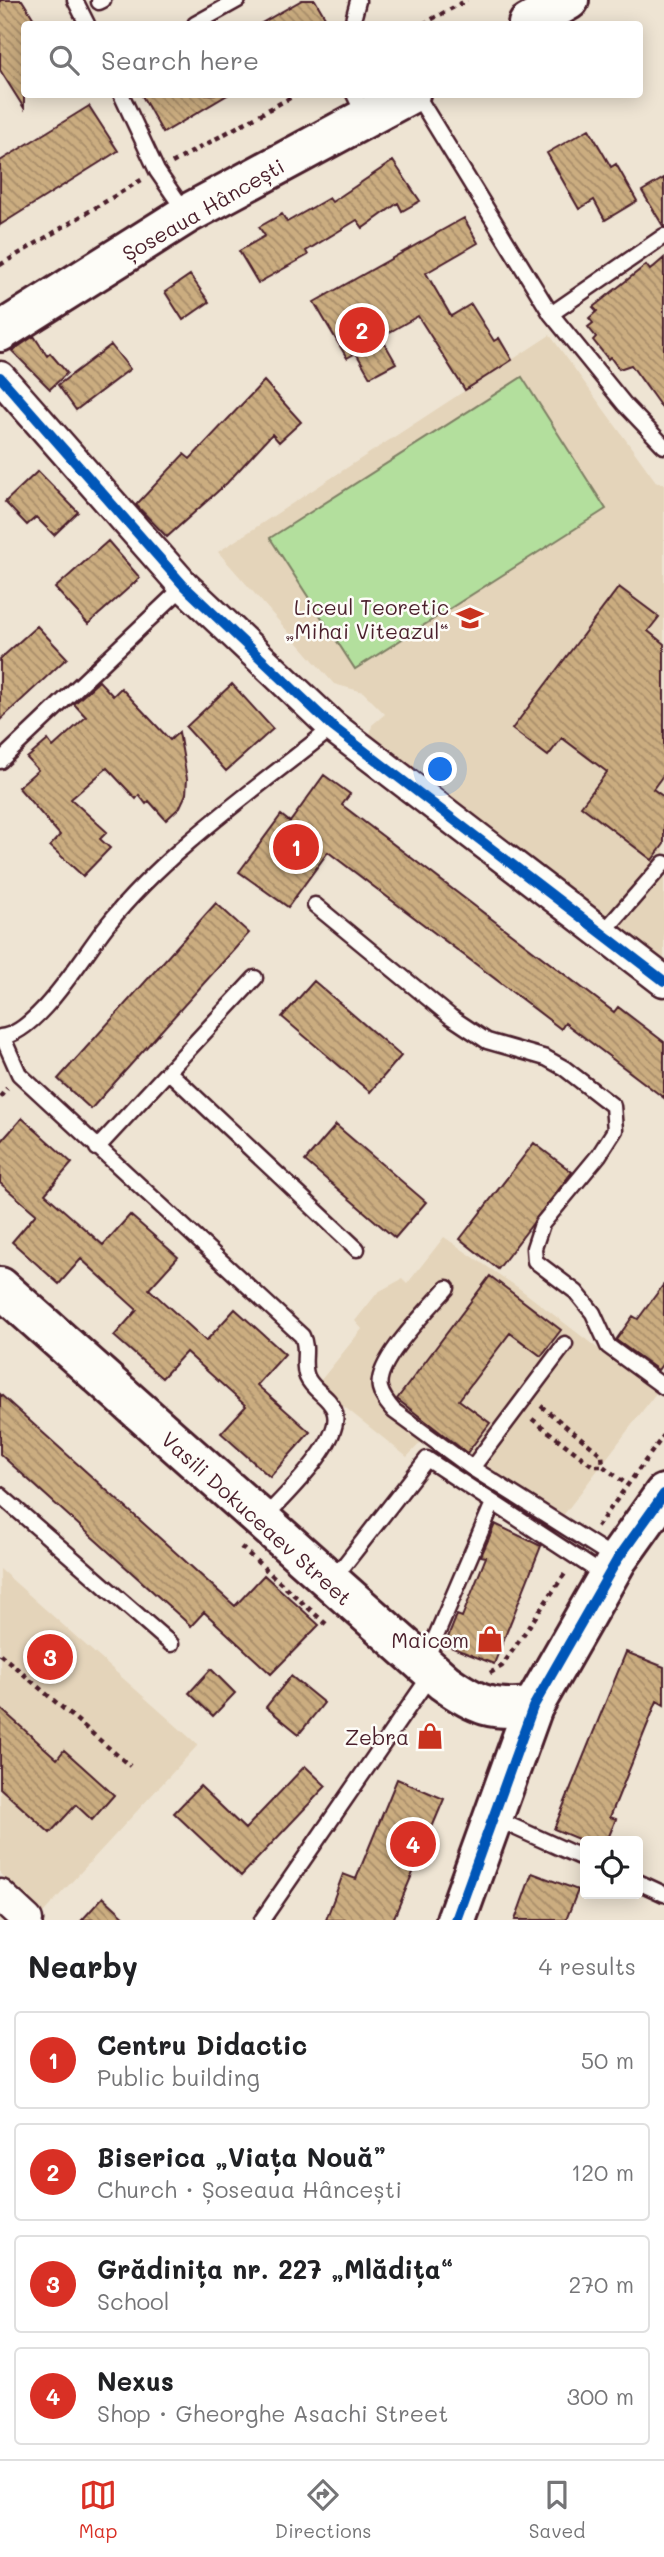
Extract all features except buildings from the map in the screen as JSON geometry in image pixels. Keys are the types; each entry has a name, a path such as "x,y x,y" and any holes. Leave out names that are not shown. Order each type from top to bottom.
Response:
{"main road":[{"path":"533,21 569,0"},
{"name":"Șoseaua Hâncești","path":"0,332 360,107 395,98"},
{"name":"Vasili Dokuceaev Street","path":"0,1287 260,1522 428,1669 476,1704 494,1709 533,1707"},
{"path":"456,1920 533,1707 612,1569 664,1494"}],"street":[{"path":"0,377 184,586 332,727 664,981"},
{"path":"0,1895 27,1920"}],"lane":[{"path":"75,0 86,21"},
{"path":"200,21 238,0"},
{"path":"353,21 358,1"},
{"path":"123,98 158,171 187,214"},
{"path":"418,98 551,314 625,405 664,446"},
{"path":"551,314 664,236"},
{"path":"0,761 184,586"},
{"path":"260,1522 326,1446 335,1425 334,1408 306,1375 304,1359 307,1350 302,1336 19,1074 1,1037 22,1030 40,1012 109,921 163,866 332,727"},
{"path":"602,934 664,863"},
{"path":"316,905 451,1017 487,1041 546,1058 564,1068 613,1106 615,1129 611,1137 542,1224 534,1248 535,1261 576,1292 593,1313 601,1337 608,1346 664,1387"},
{"path":"97,1148 256,978"},
{"path":"170,1073 356,1249"},
{"path":"447,1289 387,1360 379,1378 379,1387 394,1411 612,1569"},
{"path":"472,1468 565,1344"},
{"path":"330,1583 427,1459 493,1503 612,1569"},
{"path":"0,1495 172,1644"},
{"path":"262,1920 428,1669 493,1503"},
{"path":"494,1818 580,1857"},
{"path":"643,1884 664,1894"}],"path":[{"path":"428,21 467,0"},
{"path":"527,1395 602,1455 603,1466"},
{"path":"517,1408 593,1466 603,1466 626,1484"},
{"path":"0,1654 130,1766"}],"shaded area":[{"name":"Liceul Teoretic „Mihai Viteazul“","path":"550,335 657,483 664,483 664,961 373,745 369,741 372,725 385,714 363,692 334,684 218,552"},
{"path":"444,1237 520,1289 656,1393 550,1533 441,1459 423,1440 407,1457 317,1385 362,1329 355,1321 378,1292 402,1279 407,1284"},
{"path":"0,1569 198,1745 43,1913 0,1874"}],"green space":[{"path":"522,377 606,509 355,669 270,538"}],"cycle path":[{"path":"0,377 184,586 333,727 664,981"},
{"path":"456,1920 533,1707 617,1560 664,1494"}],"place":[{"name":"Biserica „Viața Nouă”","path":"362,330"},
{"name":"Liceul Teoretic „Mihai Viteazul“","path":"470,618"},
{"name":"Centru Didactic","path":"296,847"},
{"name":"Maicom","path":"490,1639"},
{"name":"Grădinița nr. 227 „Mlădița“","path":"50,1657"},
{"name":"Zebra","path":"430,1736"},
{"name":"Nexus","path":"413,1844"}]}
